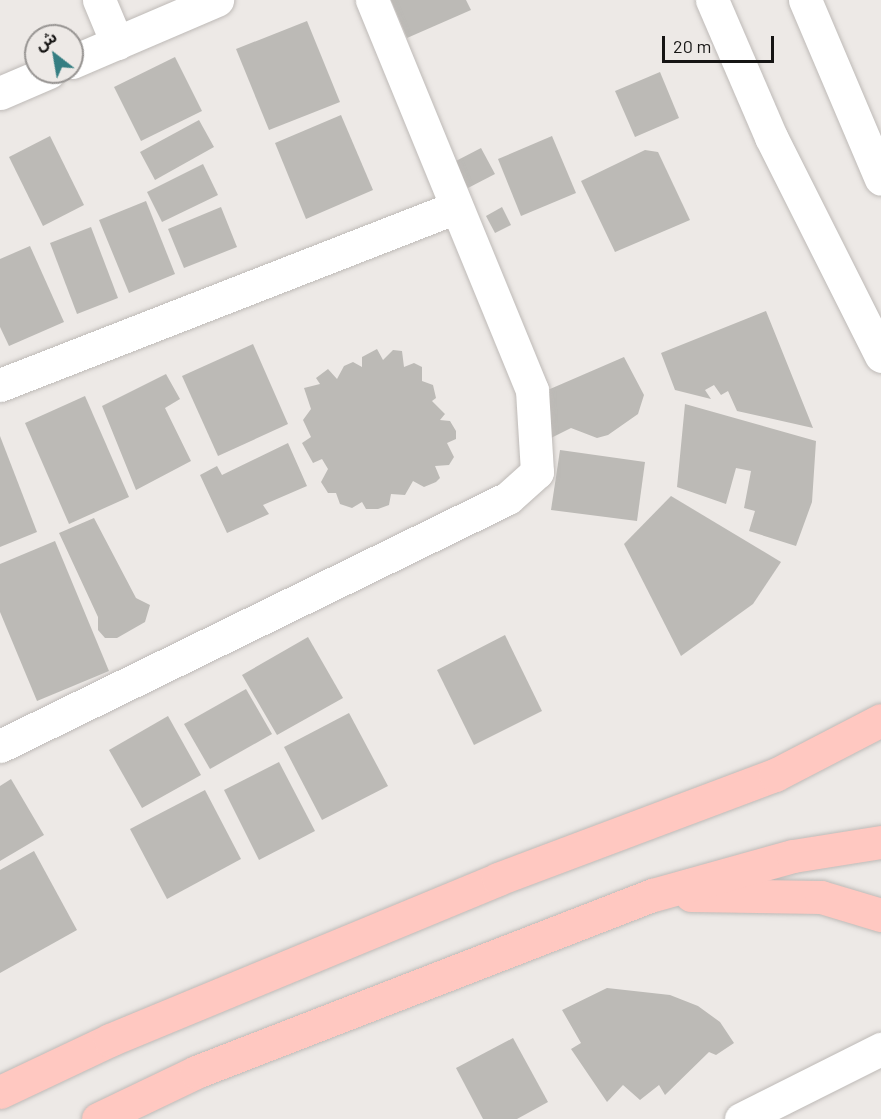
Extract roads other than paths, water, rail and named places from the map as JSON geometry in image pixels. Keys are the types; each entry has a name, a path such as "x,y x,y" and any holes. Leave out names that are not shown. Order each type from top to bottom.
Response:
{"highway":[{"path":"0,1092 110,1040 498,879 776,775 881,720"},
{"path":"98,1119 196,1072 653,895 793,856 881,842"},
{"path":"653,895 821,897 881,915"}],"street":[{"path":"99,0 117,43"},
{"path":"84,57 217,0"},
{"path":"0,746 508,498 537,472 532,390 372,0"},
{"path":"712,0 771,137 881,356"},
{"path":"805,0 881,179"},
{"path":"0,93 24,83"},
{"path":"0,385 457,207"},
{"path":"741,1119 881,1049"}]}
